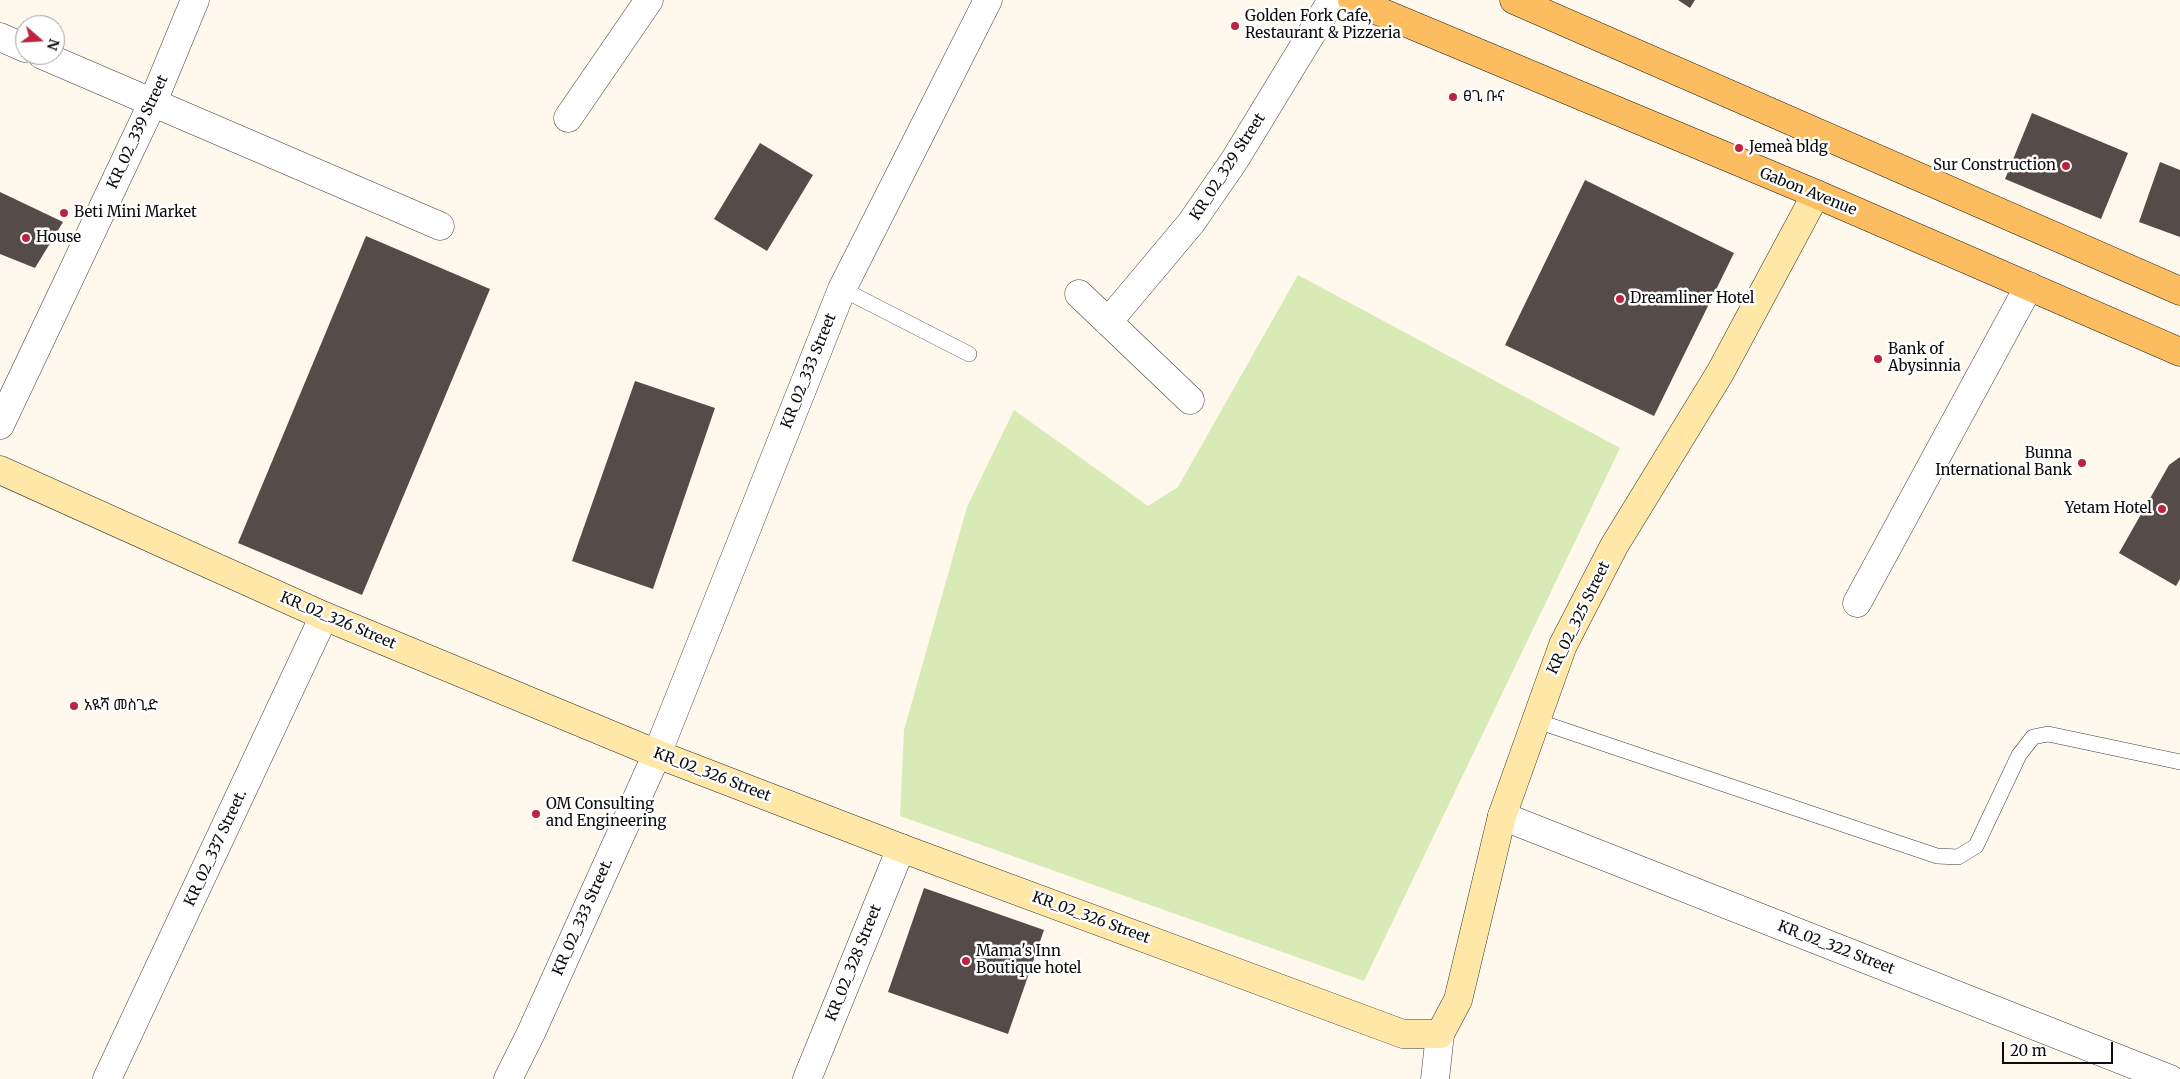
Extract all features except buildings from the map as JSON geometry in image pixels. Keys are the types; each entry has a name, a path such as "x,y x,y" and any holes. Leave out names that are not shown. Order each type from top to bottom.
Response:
{"main road":[{"name":"Gabon Avenue","path":"1352,0 1816,194 2180,352"},
{"path":"1514,0 1545,6 2180,291"}],"street":[{"name":"KR_02_339 Street","path":"0,425 152,104 195,0"},
{"path":"568,118 649,0"},
{"name":"KR_02_333 Street","path":"657,754 842,289 988,0"},
{"name":"KR_02_329 Street","path":"1108,322 1191,223 1234,161 1332,0"},
{"path":"0,36 15,43"},
{"path":"64,65 440,226"},
{"name":"KR_02_325 Street","path":"1435,1079 1440,1034 1458,1000 1502,816 1534,720 1563,645 1614,546 1720,373 1816,194"},
{"path":"1857,603 2029,286"},
{"path":"1079,294 1190,400"},
{"name":"KR_02_326 Street","path":"0,470 324,616 657,754 901,848 1403,1034 1440,1034"},
{"name":"KR_02_337 Street.","path":"107,1079 324,616"},
{"name":"KR_02_333 Street.","path":"508,1079 657,754"},
{"name":"KR_02_322 Street","path":"1502,816 2170,1079"},
{"name":"KR_02_328 Street","path":"807,1079 901,848"}],"lane":[{"path":"842,289 969,354"},
{"path":"1534,720 1937,856 1958,857 1976,846 2020,754 2033,737 2048,734 2180,762"}],"green space":[{"path":"1298,275 1620,448 1364,981 900,816 904,730 967,507 1014,410 1148,506 1178,487"}],"place":[{"name":"Golden Fork Cafe, Restaurant & Pizzeria","path":"1235,26"},
{"name":"ፀጊ ቡና","path":"1453,97"},
{"name":"Jemeà bldg","path":"1739,148"},
{"name":"Sur Construction","path":"2066,166"},
{"name":"Beti Mini Market","path":"64,213"},
{"name":"House","path":"26,238"},
{"name":"Dreamliner Hotel","path":"1620,299"},
{"name":"Bank of Abysinnia","path":"1878,359"},
{"name":"Bunna International Bank","path":"2082,463"},
{"name":"Yetam Hotel","path":"2162,509"},
{"name":"አዪሻ መስጊድ","path":"74,706"},
{"name":"OM Consulting and Engineering","path":"536,814"},
{"name":"Mama's Inn Boutique hotel","path":"966,961"}]}
